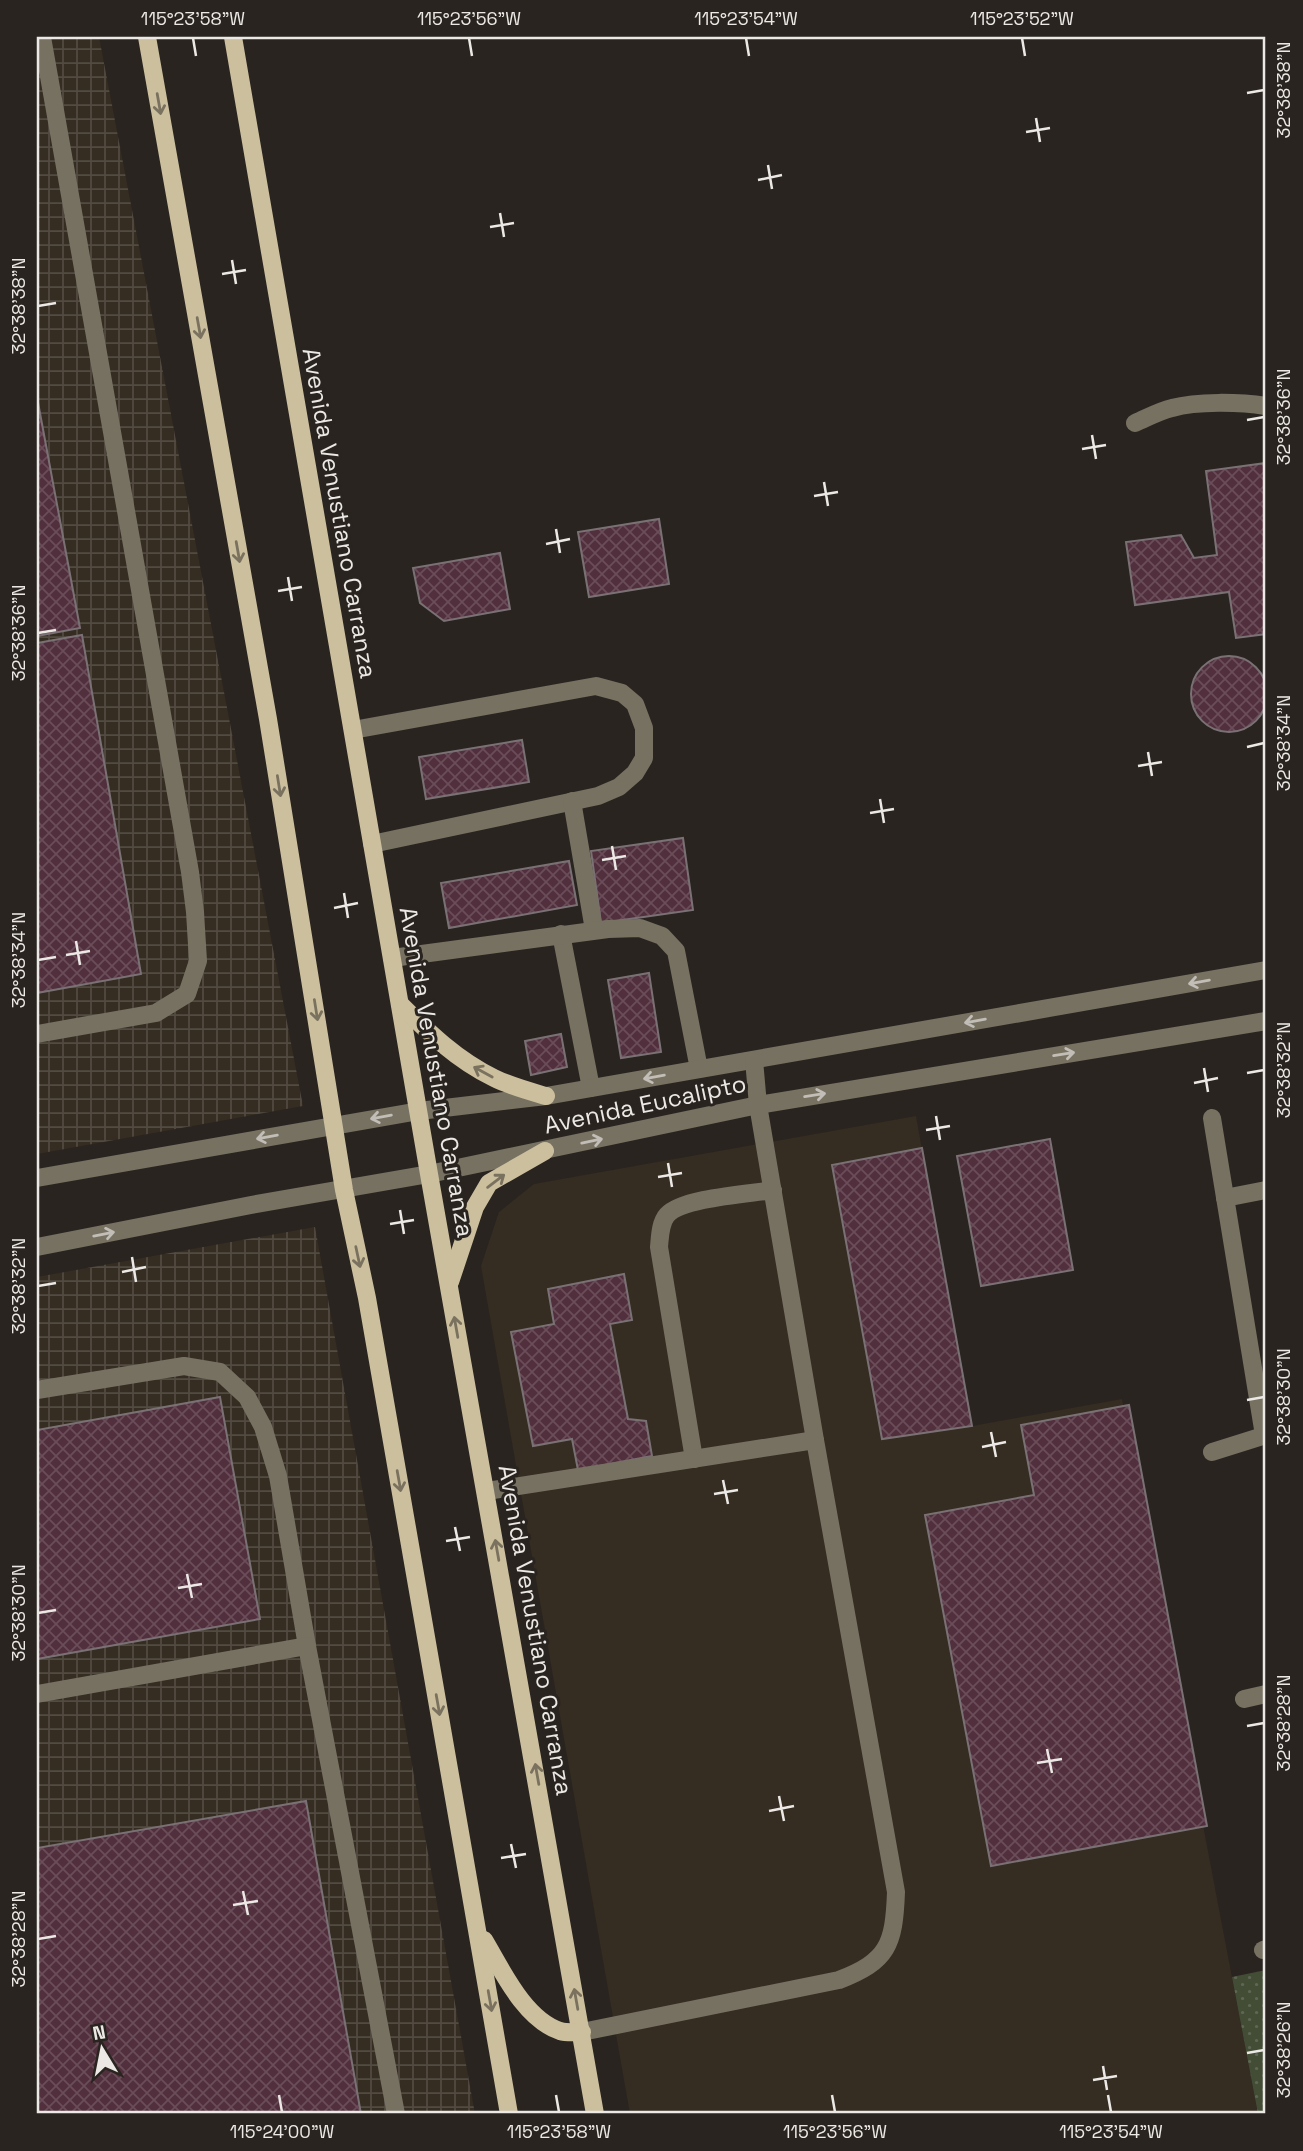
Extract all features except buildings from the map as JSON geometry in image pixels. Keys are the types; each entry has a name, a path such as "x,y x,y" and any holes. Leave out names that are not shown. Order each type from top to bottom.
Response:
{"main road":[{"path":"147,37 268,719 344,1190 367,1298 509,2114"},
{"name":"Avenida Venustiano Carranza","path":"233,37 429,1174 595,2114"},
{"path":"400,1004 437,1041 464,1062 497,1080 546,1096"},
{"path":"449,1286 475,1207 489,1183 545,1151"},
{"path":"477,1927 518,1997 542,2021 562,2032 582,2032"}],"street":[{"path":"37,1034 156,1013 187,994 198,961 190,872 42,37"},
{"path":"1135,423 1172,408 1217,403 1266,406"},
{"path":"352,730 596,686 622,693 635,704 643,728 644,758 635,773 619,787 598,796 372,844"},
{"path":"572,801 594,930"},
{"path":"392,958 594,930 640,928 662,936 676,951 699,1069"},
{"path":"561,934 591,1088"},
{"name":"Avenida Eucalipto","path":"37,1178 419,1111 546,1096 1266,970"},
{"name":"Avenida Eucalipto","path":"37,1247 251,1205 429,1174 758,1105 1266,1021"},
{"path":"582,2032 839,1980 863,1970 881,1956 891,1936 895,1915 896,1892 815,1440 758,1105 754,1060"},
{"path":"1212,1118 1265,1435 1212,1452"},
{"path":"694,1459 660,1247 661,1228 666,1216 677,1207 693,1202 773,1190"},
{"path":"1225,1198 1266,1190"},
{"path":"37,1390 184,1366 220,1372 247,1397 263,1427 278,1476 307,1646 396,2114"},
{"path":"487,1491 815,1440"},
{"path":"37,1693 307,1646"},
{"path":"1244,1699 1266,1694"}],"shaded area":[{"path":"37,37 99,37 303,1106 37,1154"},
{"path":"916,1116 972,1426 1122,1399 1258,2114 630,2114 481,1266 499,1212 534,1184"},
{"path":"315,1227 475,2114 37,2114 37,1277"}],"green space":[{"path":"1266,1970 1266,2114 1258,2114 1232,1977"}]}
